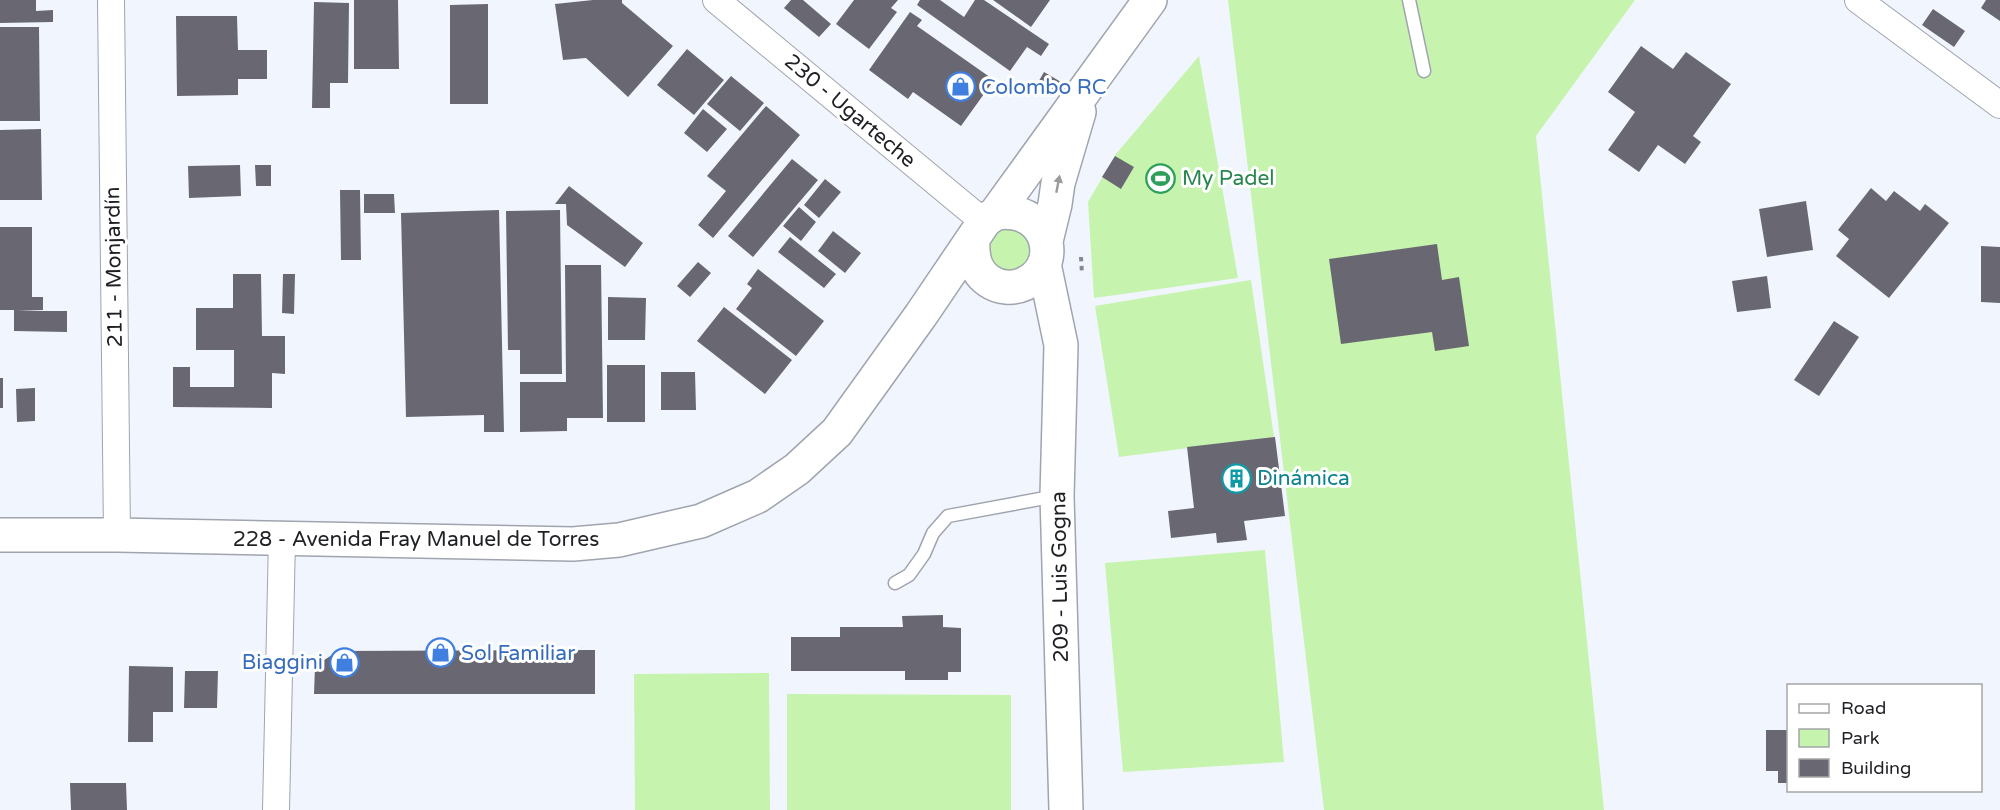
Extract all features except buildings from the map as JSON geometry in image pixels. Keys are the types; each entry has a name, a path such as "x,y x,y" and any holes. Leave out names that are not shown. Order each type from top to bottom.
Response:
{"main road":[{"name":"228 - Avenida Fray Manuel de Torres","path":"0,536 117,535 573,544 619,540 701,522 758,496 797,469 837,432 984,225 1150,0"},
{"name":"228 - Avenida Fray Manuel de Torres","path":"1045,253 1058,183 1088,85"},
{"path":"1003,286 1030,281 1045,253 1041,229 1033,220 1016,213 984,225 972,250 974,262 979,272 988,280 1003,286 1041,315 1061,345"},
{"name":"209 - Luis Gogna","path":"1045,253 1061,345 1057,496 1066,810"},
{"name":"228 - Avenida Fray Manuel de Torres","path":"921,315 986,285 1003,286"}],"street":[{"name":"211 - Monjardín","path":"111,0 117,535"},
{"name":"230 - Ugarteche","path":"716,0 984,225"},
{"path":"1858,0 2000,105"},
{"path":"276,810 282,539"}],"lane":[{"path":"1409,0 1424,71"},
{"path":"895,583 909,575 924,554 933,533 948,516 1057,496"}],"green space":[{"path":"1228,0 1635,0 1536,136 1604,810 1324,810"},
{"name":"My Padel","path":"1199,56 1238,278 1094,298 1088,202 1116,154"},
{"path":"1002,224 1027,230 1034,254 1017,272 1003,273 985,256 991,231"},
{"path":"1251,280 1274,437 1119,457 1095,306"},
{"path":"1265,550 1284,762 1123,772 1105,563"},
{"path":"769,673 770,810 635,810 634,674"},
{"path":"787,694 1011,695 1011,810 787,810"}],"place":[{"name":"Colombo RC","path":"960,87"},
{"name":"My Padel","path":"1161,178"},
{"name":"Dinámica","path":"1236,478"},
{"name":"Sol Familiar","path":"440,653"},
{"name":"Biaggini","path":"344,662"}]}
